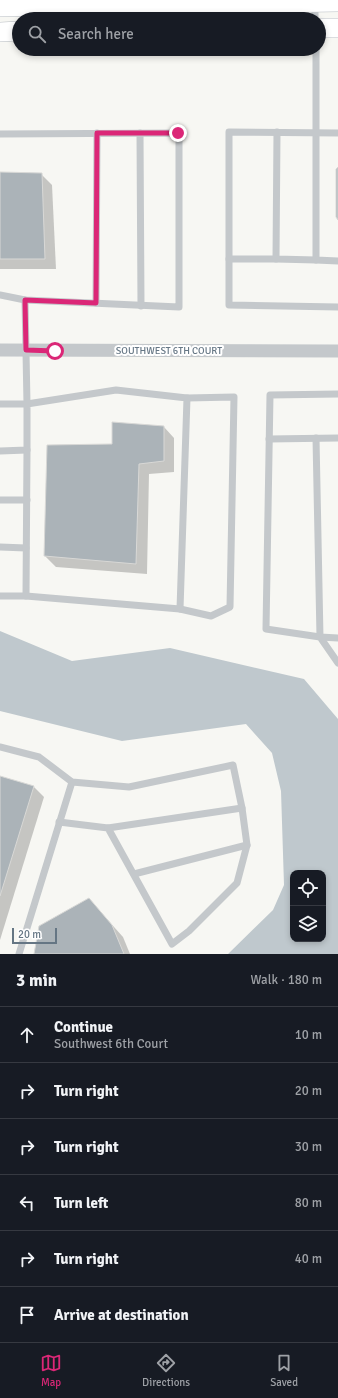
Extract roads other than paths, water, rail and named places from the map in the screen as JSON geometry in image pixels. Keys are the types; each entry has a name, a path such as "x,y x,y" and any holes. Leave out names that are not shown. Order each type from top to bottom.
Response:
{"street":[{"path":"0,7 315,7 338,2"},
{"path":"326,28 338,28"},
{"path":"0,32 12,31"},
{"name":"SOUTHWEST 6TH COURT","path":"0,350 338,351"}],"lane":[{"path":"316,56 316,260"},
{"path":"338,133 228,132 228,305 338,307"},
{"path":"276,132 276,259"},
{"path":"96,303 97,133"},
{"path":"140,133 141,306"},
{"path":"0,134 178,133 179,307 25,300 0,295"},
{"path":"228,259 338,261"},
{"path":"25,300 27,404 26,596"},
{"path":"0,404 27,404 116,390 187,398 234,397 230,607 211,616 180,609 26,596 0,596"},
{"path":"338,394 270,395 266,630 320,638 338,638"},
{"path":"180,609 187,398"},
{"path":"316,438 320,638 338,663"},
{"path":"269,439 338,438"},
{"path":"0,451 27,450"},
{"path":"0,500 27,500"},
{"path":"0,547 26,548"},
{"path":"0,746 39,757 72,782 129,787 233,765 242,808 247,845 237,883 189,931 172,944 108,828"},
{"path":"18,954 72,782"},
{"path":"59,822 108,828 242,808"},
{"path":"134,874 247,845"}]}
